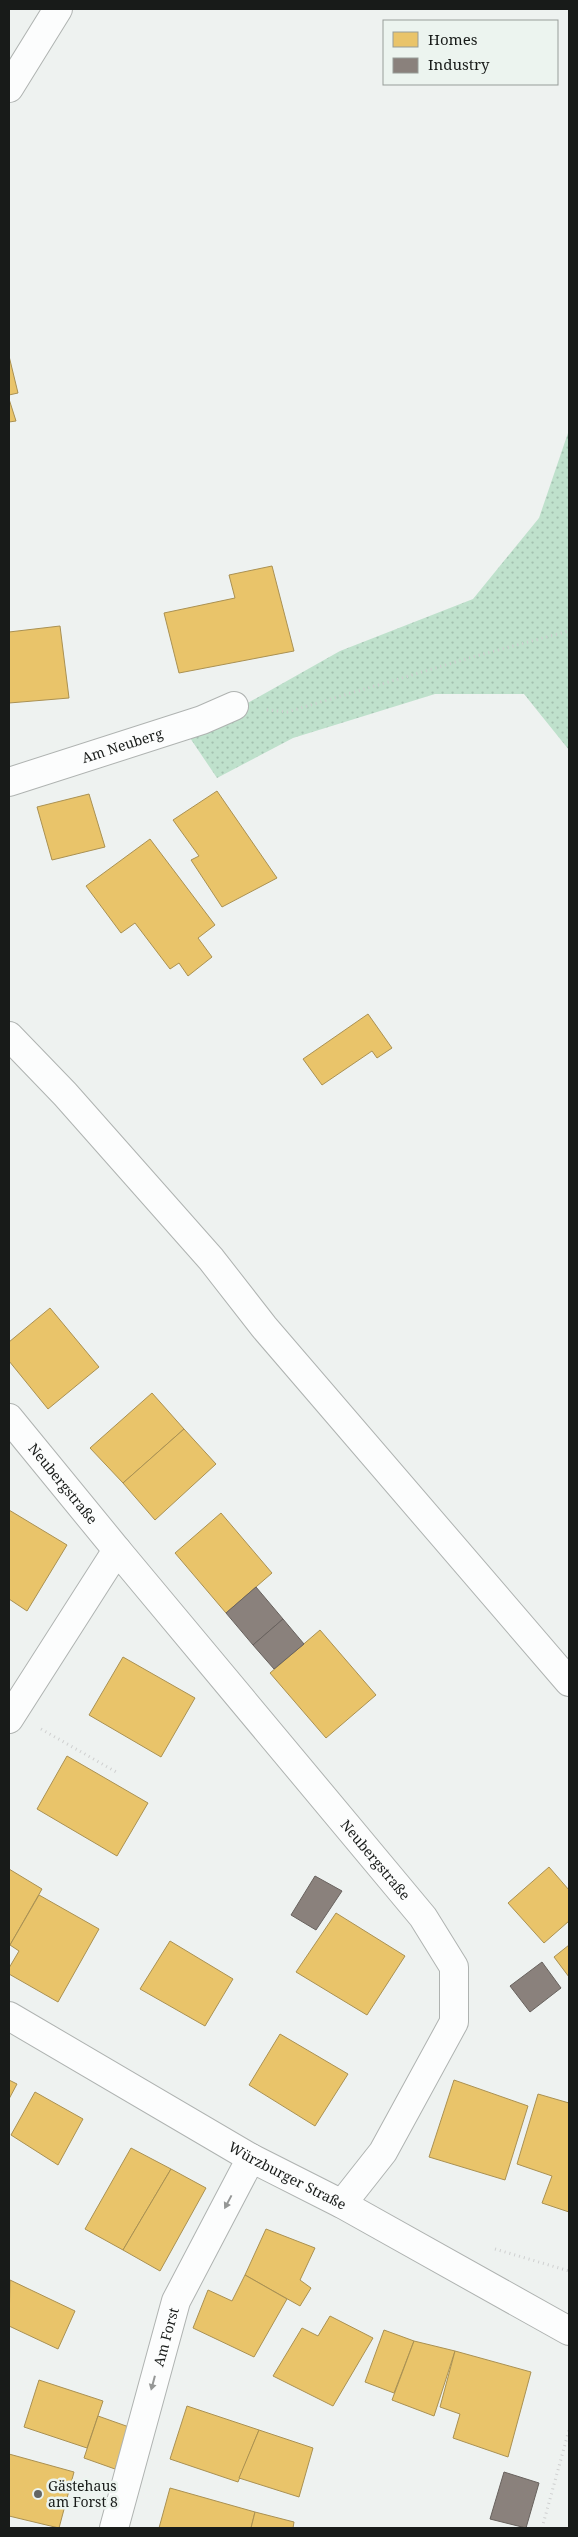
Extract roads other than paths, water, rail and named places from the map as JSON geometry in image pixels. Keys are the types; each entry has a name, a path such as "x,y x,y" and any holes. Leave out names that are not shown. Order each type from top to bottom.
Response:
{"street":[{"path":"9,88 58,9"},
{"name":"Am Neuberg","path":"9,782 192,723 234,706"},
{"path":"9,1036 65,1094 211,1259 264,1327 569,1682"},
{"name":"Neubergstraße","path":"9,1418 422,1917 454,1967 454,2022 383,2152 342,2204"},
{"path":"11,1716 117,1550"},
{"name":"Würzburger Straße","path":"9,2016 251,2158 342,2204 569,2331"},
{"name":"Am Forst","path":"114,2528 176,2301 251,2158"}],"place":[{"name":"Gästehaus am Forst 8","path":"38,2494"}]}
